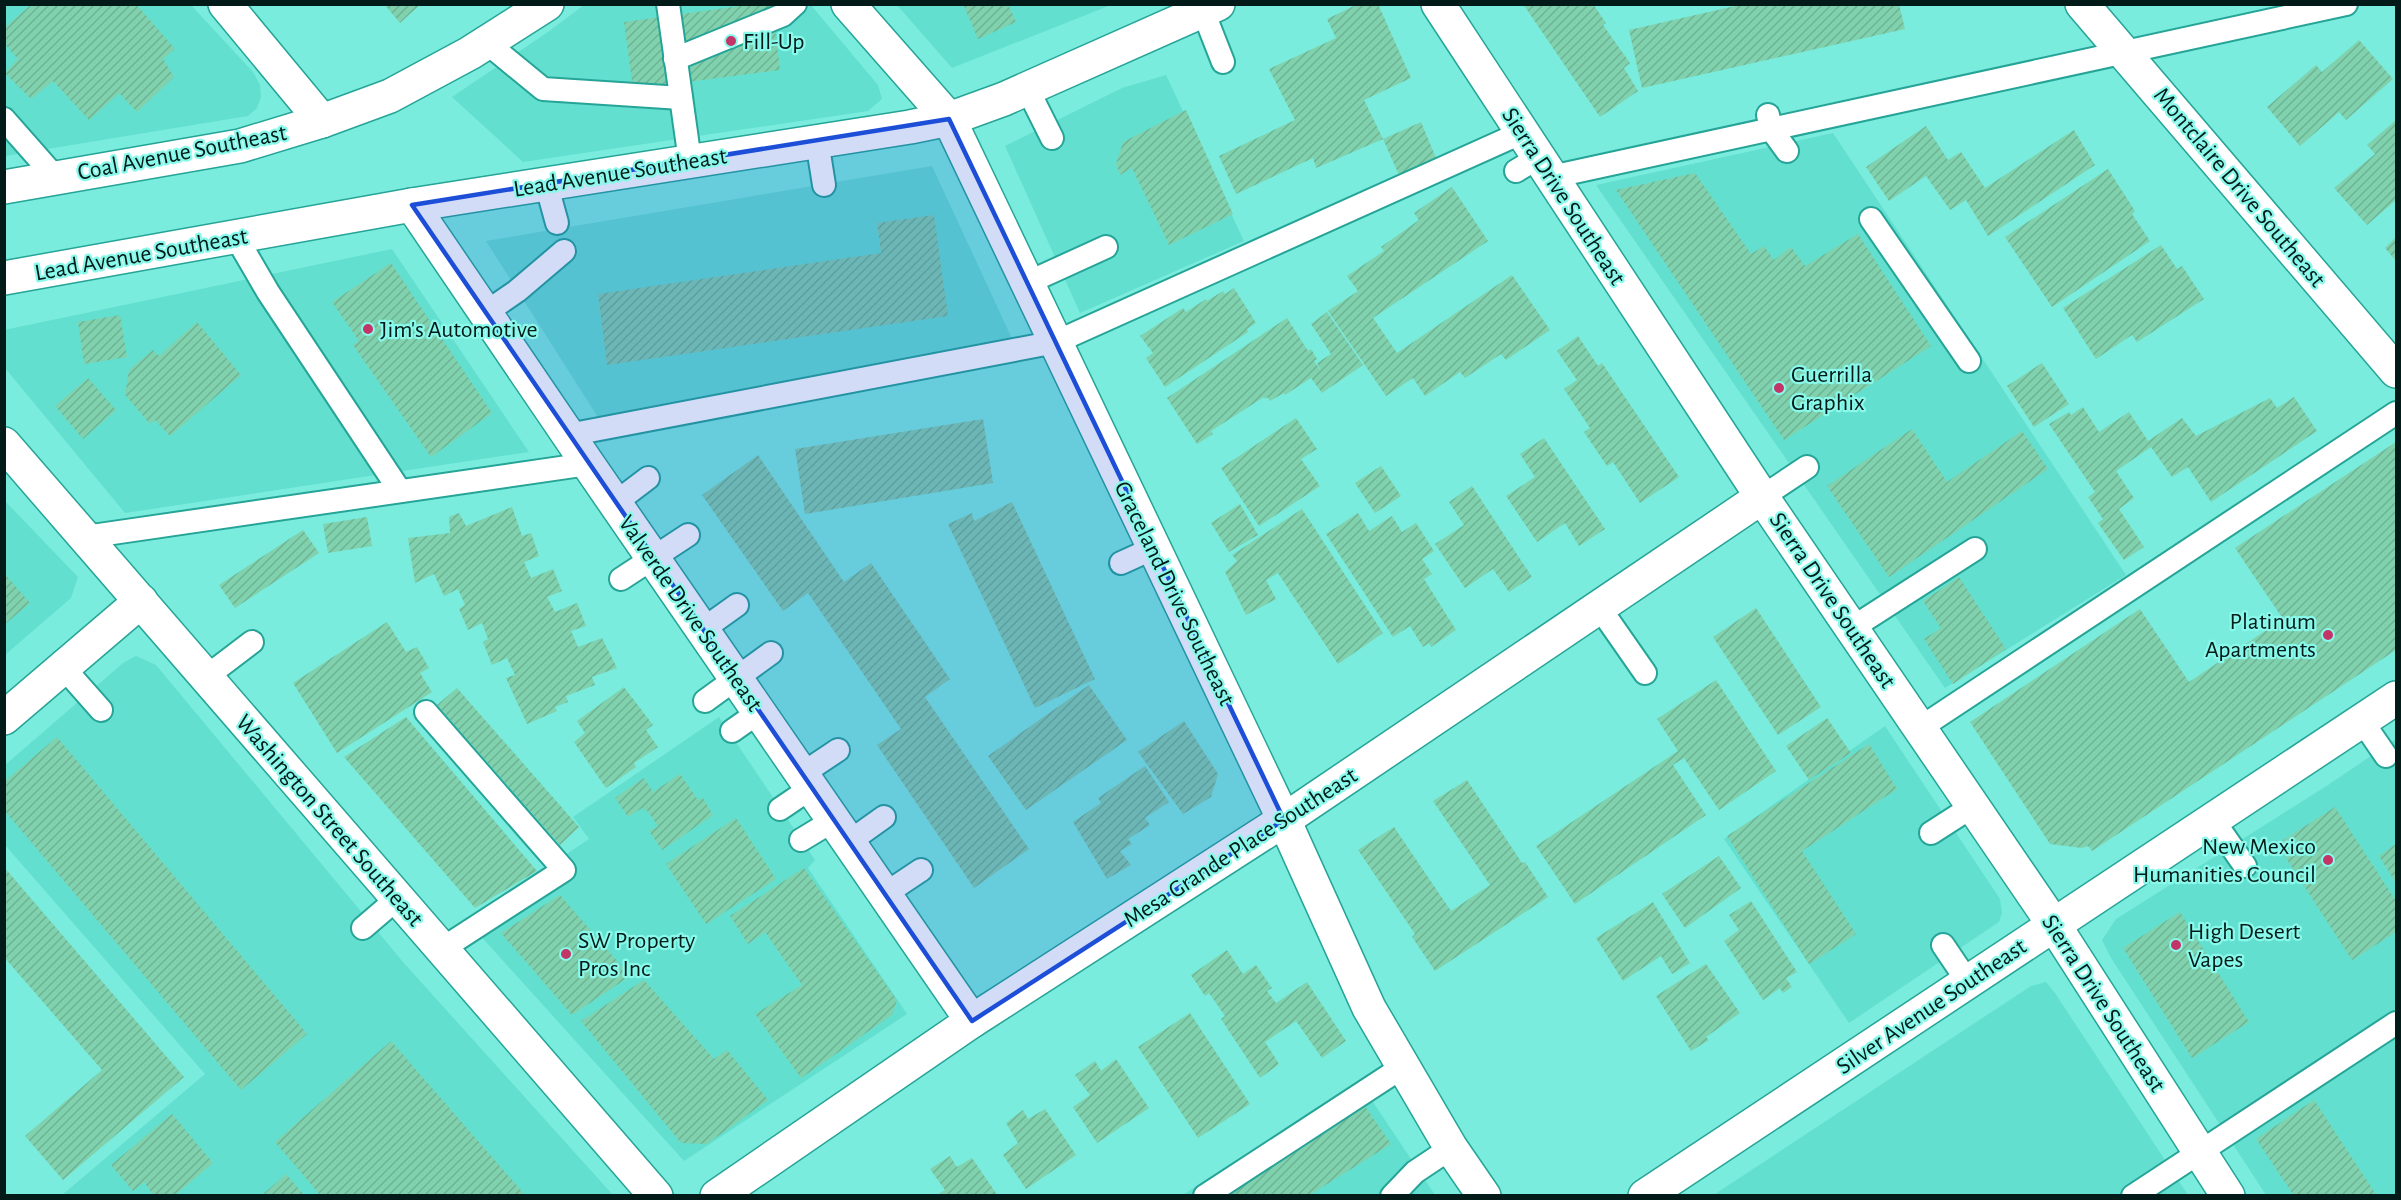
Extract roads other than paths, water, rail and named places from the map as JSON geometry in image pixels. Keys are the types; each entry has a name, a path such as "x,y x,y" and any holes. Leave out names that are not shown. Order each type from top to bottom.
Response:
{"street":[{"path":"225,4 322,121"},
{"name":"Coal Avenue Southeast","path":"4,187 240,146 322,121 390,96 487,43 547,4"},
{"name":"Graceland Drive Southeast","path":"848,4 949,119 1284,820 1369,1008 1451,1148 1484,1196"},
{"name":"Sierra Drive Southeast","path":"1438,4 1532,159 2054,925 2228,1196"},
{"name":"Montclaire Drive Southeast","path":"2082,4 2397,371"},
{"name":"Lead Avenue Southeast","path":"4,278 412,205 949,119 1027,88 1210,8"},
{"name":"Valverde Drive Southeast","path":"412,205 972,1021"},
{"name":"Washington Street Southeast","path":"4,444 656,1196"},
{"name":"Mesa Grande Place Southeast","path":"717,1196 972,1021 1284,820 1762,497"},
{"path":"4,718 141,601"},
{"name":"Silver Avenue Southeast","path":"1645,1196 2397,698"}],"lane":[{"path":"668,4 690,161"},
{"path":"675,59 783,15 795,4"},
{"path":"568,435 814,396 1056,342 1343,222 1532,159 1769,122 1959,83 2125,53 2346,4"},
{"path":"1210,8 1223,62"},
{"path":"487,43 543,89 681,98"},
{"path":"1027,88 1052,138"},
{"path":"4,119 56,178"},
{"path":"1769,122 1787,151"},
{"path":"817,141 824,185"},
{"path":"546,183 557,223"},
{"path":"1871,219 1969,361"},
{"path":"236,237 268,292 400,491"},
{"path":"1027,283 1106,247"},
{"path":"486,314 564,251"},
{"path":"1920,728 2181,566 2397,413"},
{"path":"85,537 588,464"},
{"path":"1762,497 1807,468"},
{"path":"615,503 648,478"},
{"path":"621,579 688,535"},
{"path":"1121,564 1154,548"},
{"path":"1852,628 1975,549"},
{"path":"702,630 737,605"},
{"path":"1599,607 1645,673"},
{"path":"206,677 252,642"},
{"path":"705,701 771,653"},
{"path":"63,667 101,710"},
{"path":"426,712 564,870 442,949"},
{"path":"732,731 759,712"},
{"path":"2362,721 2386,756"},
{"path":"780,809 838,750"},
{"path":"1931,833 1973,807"},
{"path":"801,840 841,831 884,817"},
{"path":"2213,820 2245,866"},
{"path":"885,894 921,870"},
{"path":"363,928 398,898"},
{"path":"1943,945 1968,982"},
{"path":"2133,1196 2200,1152 2351,1065 2397,1023"},
{"path":"1205,1196 1404,1066"},
{"path":"1392,1196 1415,1172 1451,1148"}],"place":[{"name":"Fill-Up","path":"731,41"},
{"name":"Jim's Automotive","path":"368,329"},
{"name":"Guerrilla Graphix","path":"1779,388"},
{"name":"Platinum Apartments","path":"2328,635"},
{"name":"New Mexico Humanities Council","path":"2328,860"},
{"name":"High Desert Vapes","path":"2176,945"},
{"name":"SW Property Pros Inc","path":"566,954"}]}
